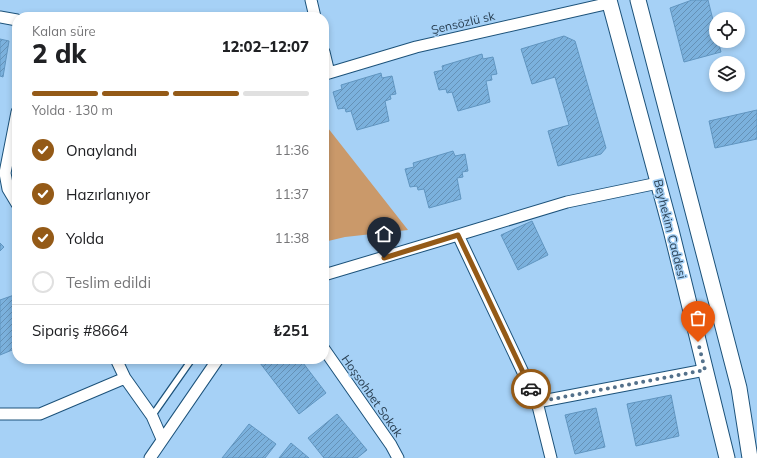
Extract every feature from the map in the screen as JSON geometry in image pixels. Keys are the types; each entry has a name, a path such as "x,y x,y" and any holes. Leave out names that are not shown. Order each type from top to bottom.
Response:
{"main road":[{"path":"638,0 738,388 750,458"},
{"name":"Beyhekim Caddesi","path":"610,1 671,230 727,458"}],"street":[{"path":"311,0 314,12"},
{"name":"Şensözlü sk","path":"329,72 416,47 610,1"},
{"path":"0,17 12,19"},
{"path":"12,137 5,173 8,189 12,196"},
{"path":"329,274 566,202 658,183"},
{"path":"0,193 12,199"},
{"path":"458,235 537,402 551,458"},
{"name":"Hoşsohbet Sokak","path":"329,356 391,445 398,458"},
{"path":"118,364 125,378 152,416 162,439"},
{"path":"150,458 214,364"},
{"path":"537,402 705,370"},
{"path":"0,414 40,414 125,378"}],"lane":[{"path":"152,416 188,364"}],"shaded area":[{"path":"329,129 408,230 345,237 329,241"}],"building":[{"path":"692,0 708,0 711,12 709,12 709,48 720,48 721,52 684,62 670,8"},
{"path":"564,36 575,41 606,148 601,154 558,166 548,131 569,125 555,77 532,84 521,49"},
{"path":"0,39 9,41 3,77 0,76"},
{"path":"482,54 483,59 493,57 497,74 491,75 492,80 486,81 490,102 458,111 452,92 447,93 446,89 439,90 434,72 443,70 442,66"},
{"path":"381,73 382,78 392,76 396,94 390,95 391,99 385,101 389,121 357,130 351,111 346,112 345,108 338,109 333,92 342,89 341,85"},
{"path":"757,110 757,139 715,148 709,121"},
{"path":"453,151 455,156 465,154 468,171 462,172 463,177 457,178 461,199 429,208 424,189 418,190 417,186 410,187 405,169 414,167 413,163"},
{"path":"532,221 548,255 518,270 501,235"},
{"path":"0,243 4,247 0,251"},
{"path":"12,296 12,350 0,355 0,300"},
{"path":"261,364 304,364 326,393 299,414"},
{"path":"671,395 679,436 636,446 627,404"},
{"path":"596,408 605,447 575,454 565,415"},
{"path":"337,414 367,450 357,458 324,458 308,438"},
{"path":"249,424 276,444 265,458 222,458"},
{"path":"291,443 309,458 279,458"}],"way so far":[{"path":"531,389 537,402 705,370 698,342"}],"route":[{"path":"384,258 458,235 531,389"}]}
